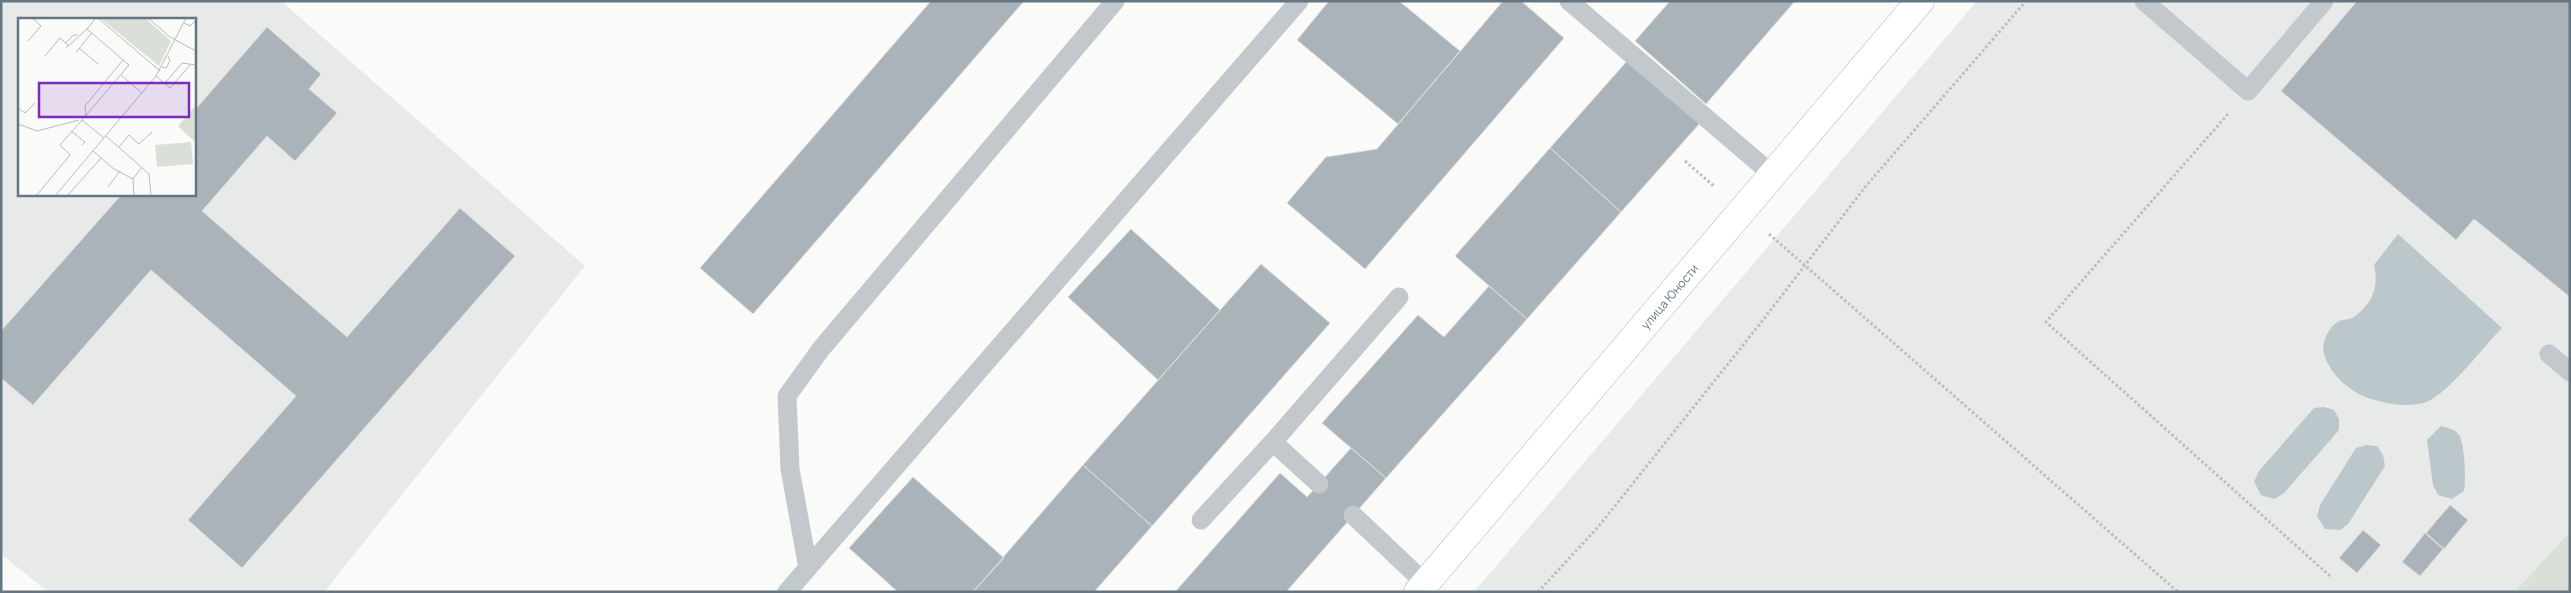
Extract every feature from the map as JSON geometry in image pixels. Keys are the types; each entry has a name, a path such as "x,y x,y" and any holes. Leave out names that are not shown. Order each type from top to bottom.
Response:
{"street":[{"name":"улица Юности","path":"1422,587 1920,1"}],"lane":[{"path":"808,568 790,469 787,396 821,349 1115,1"},
{"path":"787,592 1299,1"},
{"path":"1569,1 1773,176"},
{"path":"2155,5 2248,91 2324,1"},
{"path":"1200,520 1273,442 1399,297"},
{"path":"2549,354 2570,372"},
{"path":"1273,442 1319,484"},
{"path":"1353,516 1422,587"}],"path":[{"path":"1538,592 1600,526 1866,186 2026,1"},
{"path":"2248,91 2046,322 2330,576"},
{"path":"1685,161 2178,592"}],"shaded area":[{"path":"1,1 281,1 585,266 324,592 48,592 1,554"},
{"path":"1977,1 2570,1 2570,592 1474,592"},
{"path":"2398,234 2502,328 2466,369 2435,398 2412,405 2384,402 2356,393 2332,371 2323,348 2325,338 2333,326 2338,322 2354,317 2361,312 2370,300 2376,280 2374,265"},
{"path":"2324,407 2334,410 2339,419 2339,430 2284,493 2274,499 2261,495 2254,482 2259,471 2314,408"},
{"path":"2441,426 2457,433 2463,446 2464,491 2452,499 2438,495 2433,485 2427,440"},
{"path":"2366,445 2377,446 2383,455 2385,466 2348,524 2340,530 2325,529 2317,516 2320,505 2356,448"},
{"path":"2570,532 2570,592 2515,592"}],"building":[{"path":"931,1 1024,1 753,314 700,268"},
{"path":"1329,1 1399,1 1460,51 1398,124 1297,40"},
{"path":"1503,1 1521,1 1564,38 1365,269 1287,203 1326,157 1377,149"},
{"path":"1670,1 1795,1 1706,104 1635,41"},
{"path":"2357,1 2570,1 2570,297 2474,219 2456,240 2281,91"},
{"path":"267,27 321,74 309,89 337,113 295,161 267,136 202,211 347,337 460,208 515,256 242,568 188,520 296,396 151,270 33,405 1,378 1,331 121,195 195,195 195,110"},
{"path":"1628,60 1700,123 1621,212 1550,148"},
{"path":"1550,148 1621,212 1527,319 1455,256"},
{"path":"1131,229 1220,310 1158,380 1068,297"},
{"path":"1261,264 1330,323 1152,526 1083,465"},
{"path":"1489,286 1527,319 1386,478 1322,423 1418,315 1444,337"},
{"path":"1351,448 1386,478 1286,592 1175,592 1280,473 1307,497"},
{"path":"1083,465 1152,526 1094,592 973,592"},
{"path":"913,477 1004,558 973,592 898,592 849,548"},
{"path":"2450,505 2468,520 2444,549 2426,533"},
{"path":"2363,530 2381,545 2357,573 2339,558"},
{"path":"2425,533 2443,549 2420,576 2402,562"}]}
